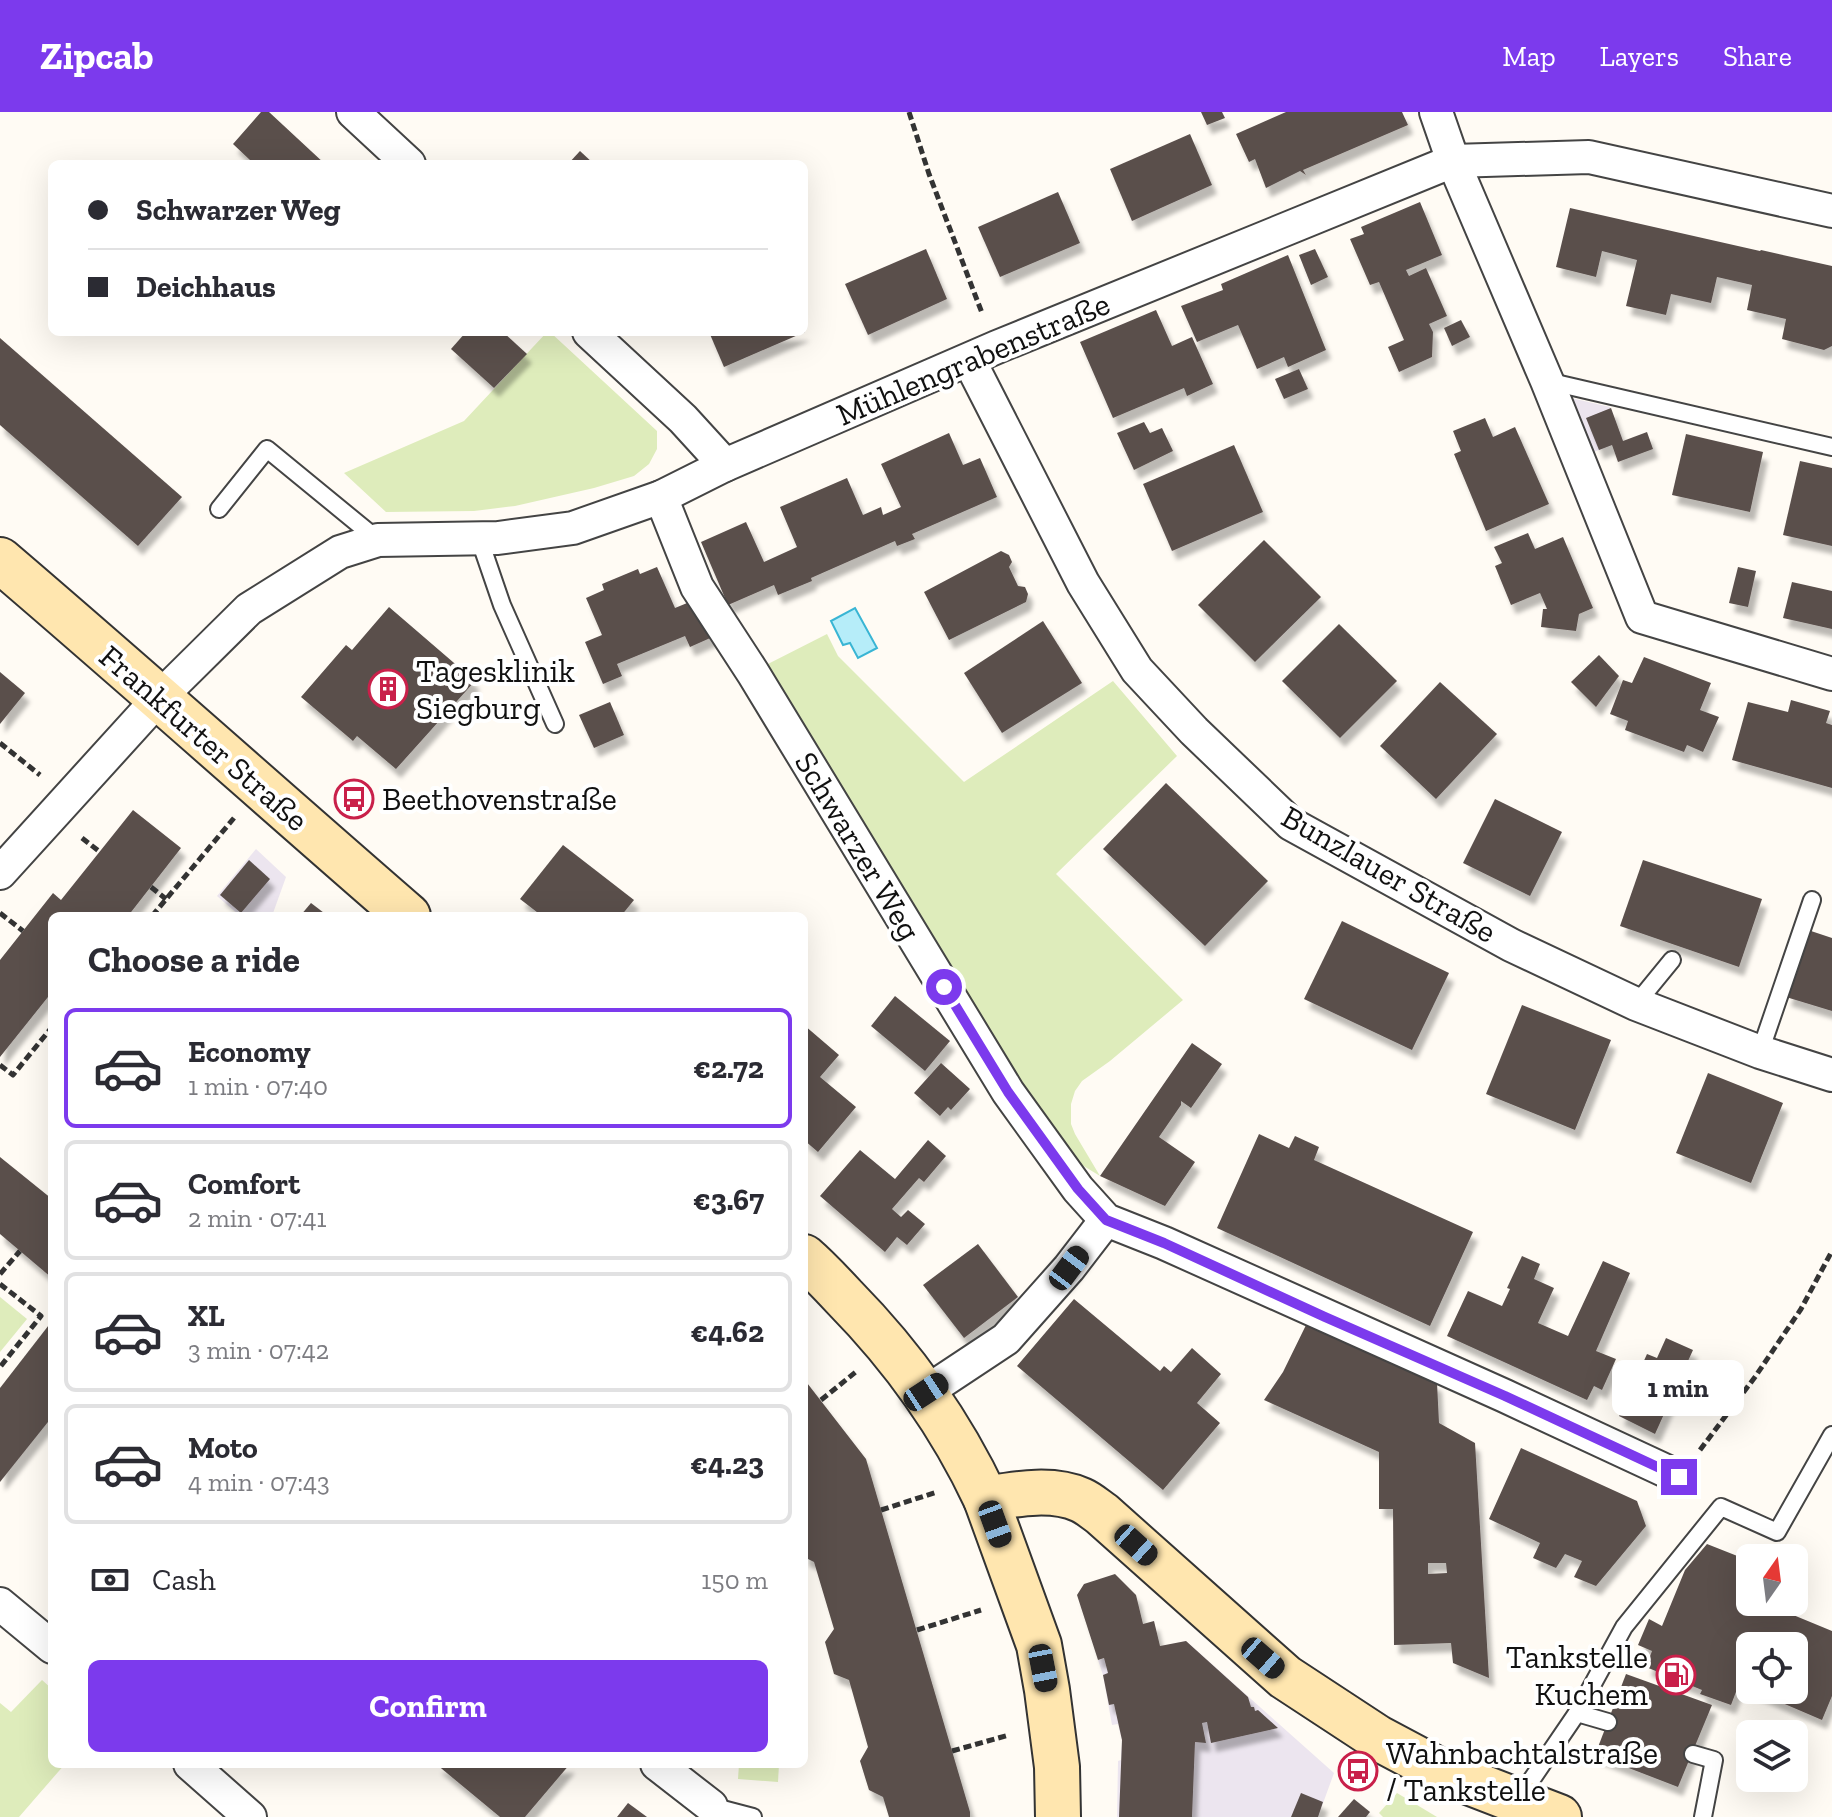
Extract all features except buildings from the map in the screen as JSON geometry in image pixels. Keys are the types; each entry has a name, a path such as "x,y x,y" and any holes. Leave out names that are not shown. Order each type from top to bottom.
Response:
{"main road":[{"name":"Frankfurter Straße","path":"0,560 403,912"},
{"path":"808,1261 889,1345 926,1392 982,1489 1039,1645 1057,1767 1058,1817"},
{"path":"982,1489 1015,1494 1056,1493 1082,1500 1102,1514 1285,1677 1378,1738 1440,1771 1559,1817"}],"street":[{"path":"353,112 405,160"},
{"path":"1436,112 1453,161 1547,381 1642,617 1832,674"},
{"name":"Mühlengrabenstraße","path":"159,698 249,609 340,552 378,540 498,538 573,528 661,497 725,465 983,354 1453,161 1589,157 1832,211"},
{"path":"593,336 683,419 725,465"},
{"name":"Bunzlauer Straße","path":"983,354 1083,583 1137,670 1194,731 1291,824 1511,945 1636,1004 1760,1052 1832,1075"},
{"name":"Schwarzer Weg","path":"661,497 697,587 753,673 1008,1092 1078,1189 1106,1220"},
{"path":"0,873 159,698"},
{"path":"926,1392 1006,1339 1069,1268 1106,1220 1164,1243 1679,1477"},
{"path":"0,1604 48,1644"},
{"path":"195,1768 250,1817"},
{"path":"669,1768 711,1806"}],"lane":[{"path":"1547,381 1832,447"},
{"path":"219,509 267,449 378,540"},
{"path":"479,538 502,605 555,724"},
{"path":"1760,1052 1812,900"},
{"path":"1636,1004 1672,960"},
{"path":"1517,1802 1577,1713 1624,1627 1721,1507 1777,1532 1832,1435"},
{"path":"1577,1713 1608,1722"},
{"path":"1693,1754 1714,1760 1703,1817"},
{"path":"711,1806 753,1817"}],"path":[{"path":"909,112 983,354"},
{"path":"0,743 68,798"},
{"path":"155,912 261,787"},
{"path":"151,887 166,899"},
{"path":"0,913 23,931"},
{"path":"0,1065 13,1075 48,1032"},
{"path":"0,1274 20,1251"},
{"path":"1679,1477 1755,1377 1801,1309 1832,1251"},
{"path":"0,1284 41,1316 0,1367"},
{"path":"881,1510 982,1489"},
{"path":"917,1630 1022,1598"},
{"path":"952,1751 1051,1724"}],"shaded area":[{"path":"1558,395 1610,407 1623,441 1583,456"},
{"path":"256,849 286,877 273,912 235,912 217,896"},
{"path":"1186,1641 1334,1773 1318,1817 1117,1817 1118,1761 1121,1760 1122,1740 1118,1724 1112,1725 1098,1660"}],"green space":[{"path":"543,336 554,336 657,431 657,449 649,464 634,476 515,506 474,511 386,512 344,473 464,421"},
{"path":"827,634 838,656 964,782 1113,681 1177,756 1056,874 1183,1000 1082,1081 1075,1091 1071,1104 1071,1124 1100,1176 1082,1165 1040,1126 760,668"},
{"path":"0,1297 27,1319 0,1352"},
{"path":"42,1680 48,1685 48,1768 62,1768 19,1817 0,1817 0,1703 11,1712"},
{"path":"739,1768 779,1768 778,1782 738,1779"},
{"path":"1397,1793 1437,1817 1383,1817 1379,1813"}],"water":[{"path":"855,608 877,648 858,658 850,643 843,645 831,621"}],"place":[{"name":"Tagesklinik Siegburg","path":"388,689"},
{"name":"Beethovenstraße","path":"354,799"},
{"name":"Tankstelle Kuchem","path":"1676,1675"},
{"name":"Wahnbachtalstraße / Tankstelle","path":"1358,1771"}],"route":[{"path":"944,987 1008,1092 1078,1189 1106,1220 1164,1243 1679,1477"}]}
